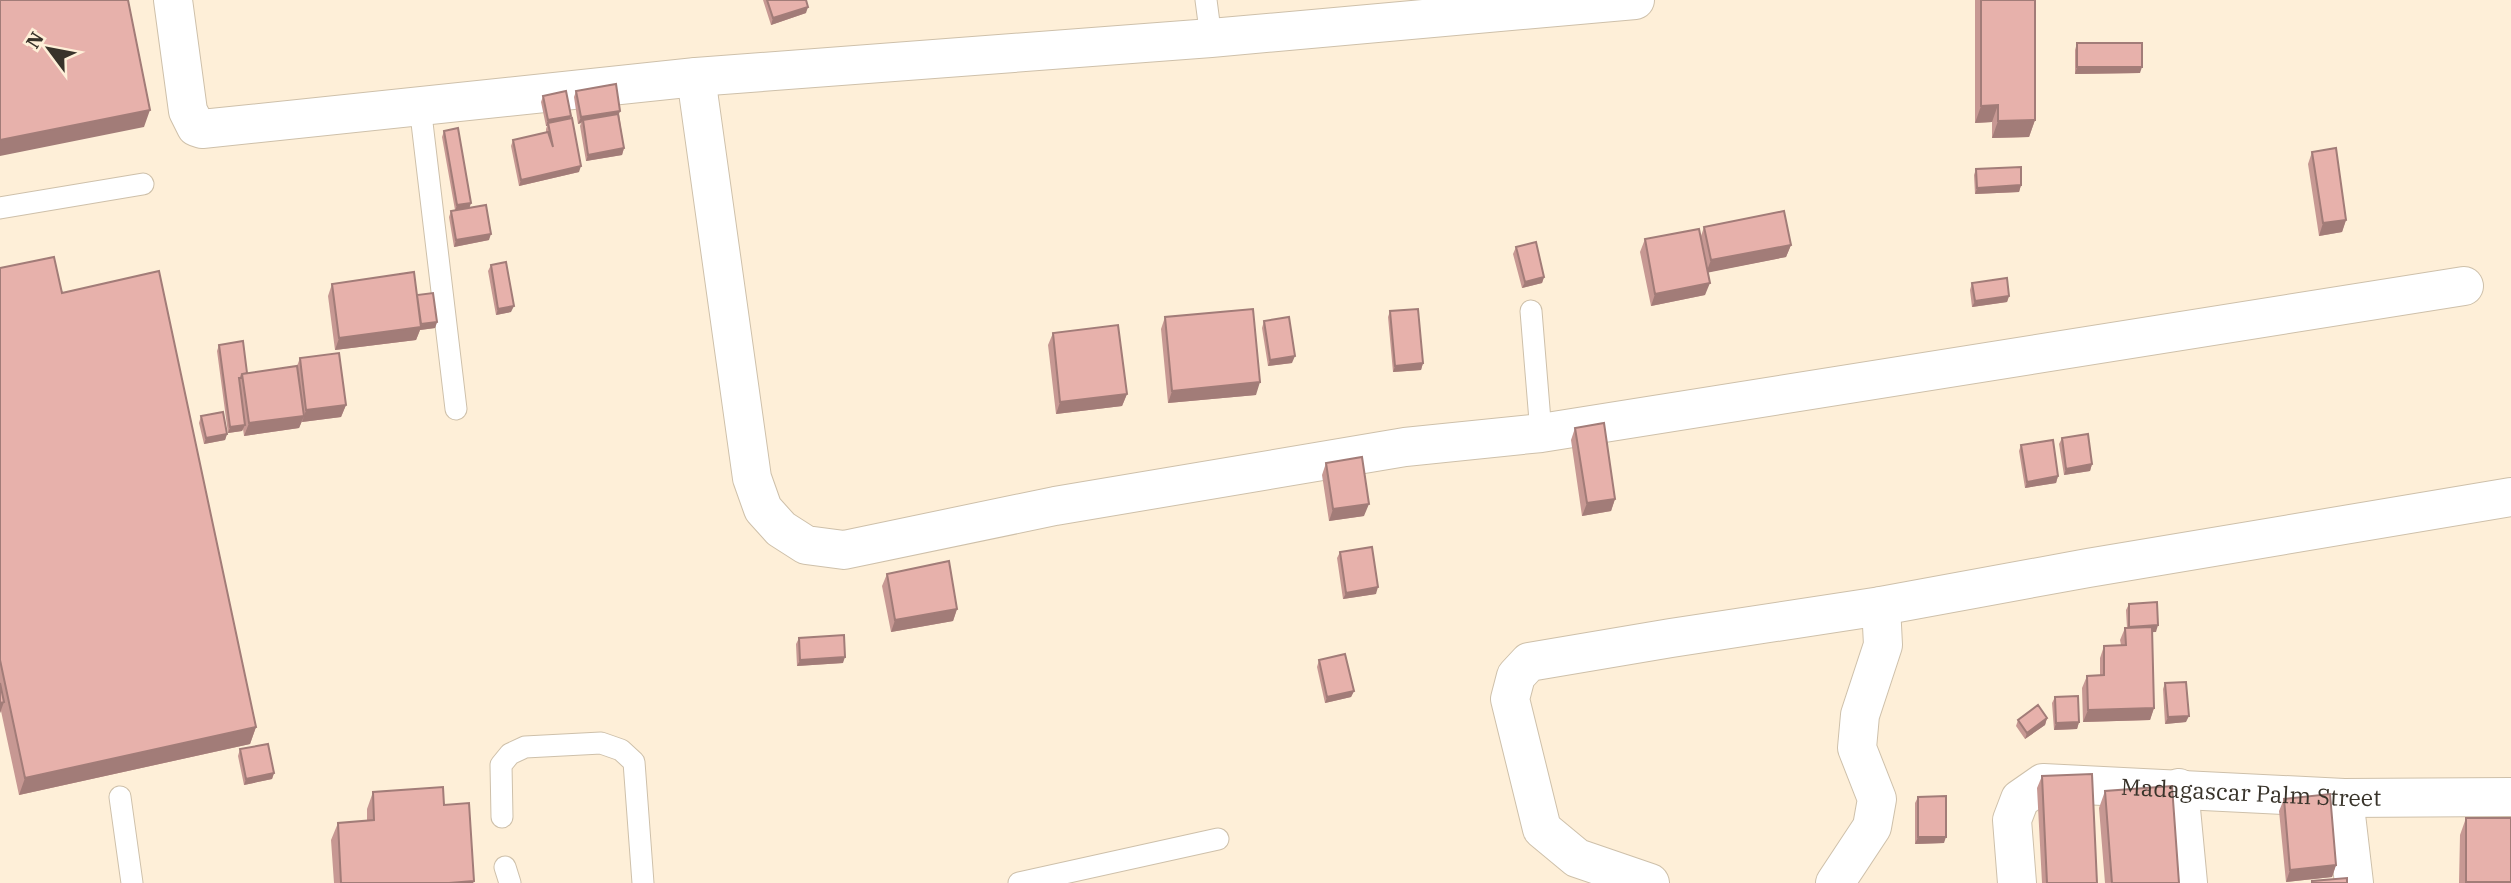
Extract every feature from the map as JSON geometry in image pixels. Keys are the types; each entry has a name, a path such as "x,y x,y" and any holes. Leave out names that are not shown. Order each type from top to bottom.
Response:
{"street":[{"path":"173,0 188,111 196,127 202,129 696,78 1211,38 1635,0"},
{"path":"696,78 752,478 763,509 780,529 806,545 844,550 1055,506 1405,447 1541,433 2464,286"},
{"path":"1650,883 1577,858 1542,829 1510,699 1516,676 1529,662 1881,606 2088,568 2511,497"},
{"path":"1835,883 1872,827 1877,799 1857,748 1860,715 1883,645 1881,606"},
{"name":"Madagascar Palm Street","path":"2017,883 2012,820 2020,799 2043,783 2344,798 2511,797"},
{"path":"2179,788 2188,883"},
{"path":"2344,798 2354,883"}],"lane":[{"path":"1206,0 1211,38"},
{"path":"420,106 456,409"},
{"path":"0,208 143,184"},
{"path":"1531,311 1541,433"},
{"path":"502,817 501,765 510,754 525,747 601,743 621,750 634,762 643,883"},
{"path":"120,797 132,883"},
{"path":"1019,883 1218,839"}],"building":[{"path":"0,0 128,0 150,110 0,140"},
{"path":"767,0 806,0 808,7 773,18"},
{"path":"1981,0 2035,0 2035,120 1998,121 1998,105 1981,106"},
{"path":"2077,43 2142,43 2142,67 2077,67"},
{"path":"616,84 620,111 581,117 576,91"},
{"path":"566,91 571,116 548,120 543,96"},
{"path":"618,114 624,148 588,155 583,120"},
{"path":"572,118 581,166 521,180 513,140 548,132 553,147 548,123"},
{"path":"458,128 471,203 457,205 444,131"},
{"path":"2336,148 2346,220 2323,223 2312,152"},
{"path":"2021,167 2021,185 1977,188 1976,169"},
{"path":"486,205 491,234 456,240 451,211"},
{"path":"1784,211 1791,245 1711,260 1704,227"},
{"path":"1699,229 1710,283 1655,294 1645,239"},
{"path":"1536,242 1544,277 1525,282 1516,247"},
{"path":"54,257 62,293 159,271 256,727 25,778 0,660 0,268"},
{"path":"506,262 514,306 498,309 491,265"},
{"path":"414,272 421,327 339,338 332,284"},
{"path":"2007,278 2009,296 1975,301 1972,283"},
{"path":"433,293 437,322 421,324 417,295"},
{"path":"1253,309 1260,382 1172,391 1165,317"},
{"path":"1418,309 1423,363 1395,366 1390,311"},
{"path":"1289,317 1295,356 1270,360 1264,321"},
{"path":"1118,325 1127,394 1060,402 1053,333"},
{"path":"243,341 247,373 239,378 245,425 230,427 219,345"},
{"path":"339,353 346,405 306,410 300,358"},
{"path":"297,366 304,416 249,423 242,374"},
{"path":"223,412 227,434 206,438 201,416"},
{"path":"1604,423 1615,499 1587,503 1575,428"},
{"path":"2088,434 2092,464 2066,469 2062,438"},
{"path":"2053,440 2058,476 2027,482 2021,445"},
{"path":"1362,457 1369,504 1333,509 1326,463"},
{"path":"1372,547 1378,587 1346,593 1340,552"},
{"path":"949,561 957,609 895,620 887,574"},
{"path":"2157,602 2158,625 2129,627 2129,604"},
{"path":"2152,627 2154,708 2088,710 2087,676 2104,675 2104,646 2126,645 2125,628"},
{"path":"844,635 845,657 800,660 799,638"},
{"path":"1345,654 1354,691 1327,697 1319,660"},
{"path":"2186,682 2189,716 2168,717 2165,683"},
{"path":"0,683 4,702 0,703"},
{"path":"2078,696 2079,722 2056,723 2055,697"},
{"path":"2038,705 2047,718 2027,733 2018,720"},
{"path":"268,744 274,773 246,779 240,749"},
{"path":"2092,774 2097,883 2047,883 2042,776"},
{"path":"2172,786 2179,883 2112,883 2105,791"},
{"path":"443,787 444,805 469,803 474,881 341,883 338,823 374,820 373,792"},
{"path":"2330,794 2336,865 2290,870 2284,799"},
{"path":"1946,796 1946,837 1918,837 1918,797"},
{"path":"2466,818 2511,818 2511,882 2466,882"},
{"path":"2347,878 2347,883 2312,883 2312,881"}]}
